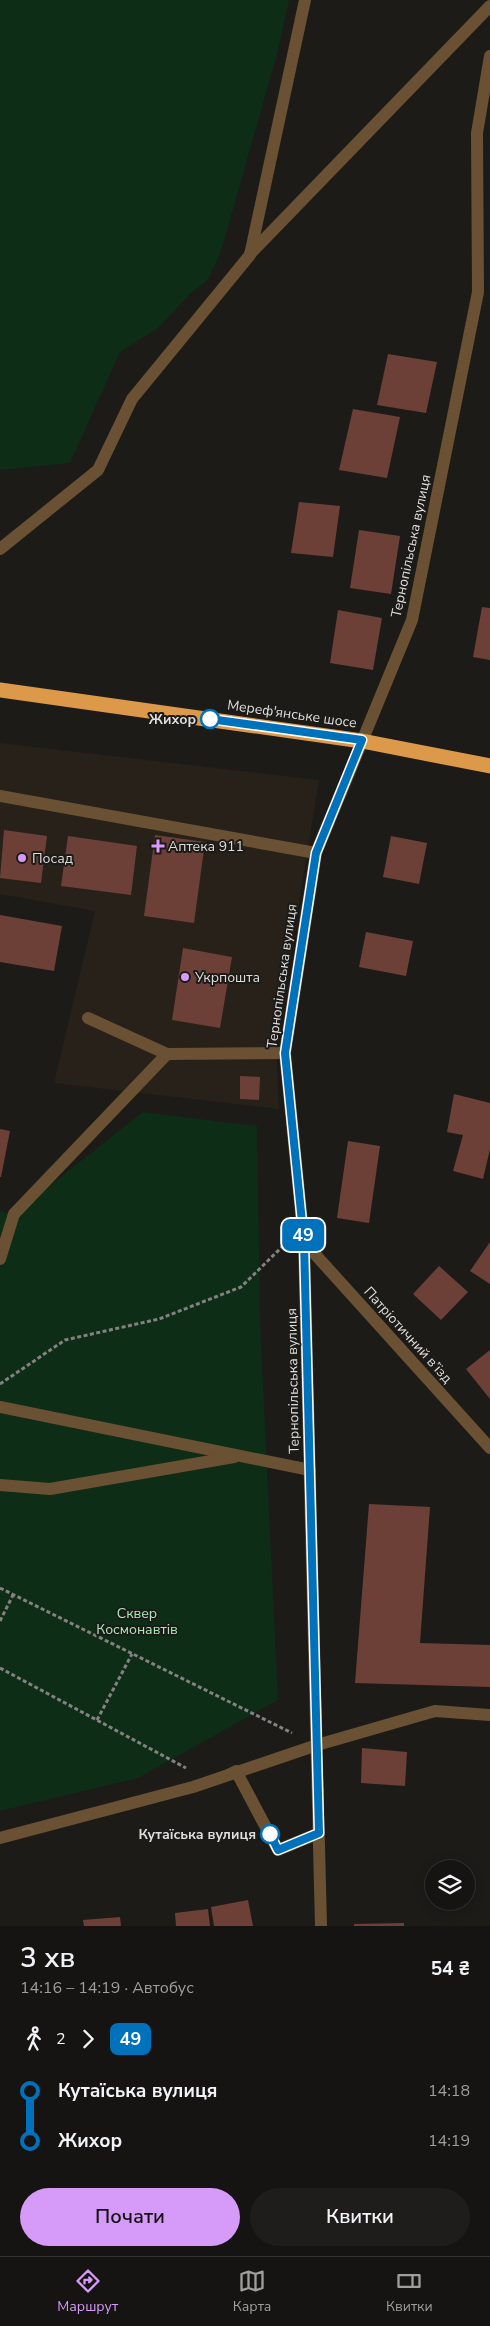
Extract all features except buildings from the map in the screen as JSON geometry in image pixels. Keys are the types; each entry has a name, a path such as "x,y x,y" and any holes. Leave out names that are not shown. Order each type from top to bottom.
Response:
{"highway":[{"name":"Мереф'янське шосе","path":"0,690 362,740 490,766"}],"street":[{"path":"250,254 305,0"},
{"path":"0,549 98,470 132,398 250,254 490,6"},
{"name":"Тернопільська вулиця","path":"321,1926 304,1242 285,1053 316,853 412,620 478,292 477,133 490,56"},
{"path":"0,796 316,853"},
{"path":"88,1018 167,1054 285,1053"},
{"path":"0,1259 14,1214 167,1054"},
{"name":"Патріотичний в’їзд","path":"304,1242 490,1448"},
{"path":"0,1407 310,1470"},
{"path":"0,1485 50,1489 241,1456"},
{"path":"0,1838 211,1782 317,1745 435,1711 490,1715"},
{"path":"211,1782 236,1771 278,1850 319,1833"}],"path":[{"path":"0,1384 65,1340 159,1319 241,1287 303,1227"},
{"path":"0,1588 317,1745"},
{"path":"0,1621 13,1595"},
{"path":"97,1720 132,1654"},
{"path":"0,1668 211,1782"}],"shaded area":[{"path":"0,743 319,780 276,1043 279,1109 54,1083 95,911 0,894"}],"green space":[{"path":"0,0 289,0 277,54 221,251 208,280 194,290 157,329 120,352 70,463 0,470"},
{"name":"Сквер Космонавтів","path":"143,1112 257,1126 260,1323 278,1700 138,1778 0,1811 0,1211 14,1214"}],"bus line":[{"name":"49","path":"210,719 362,740 316,853 285,1053 304,1242 319,1833 278,1850 270,1834"}],"place":[{"name":"Жихор","path":"210,719"},
{"name":"Аптека 911","path":"158,846"},
{"name":"Посад","path":"22,858"},
{"name":"Укрпошта","path":"185,977"},
{"name":"Кутаїська вулиця","path":"270,1834"}]}
